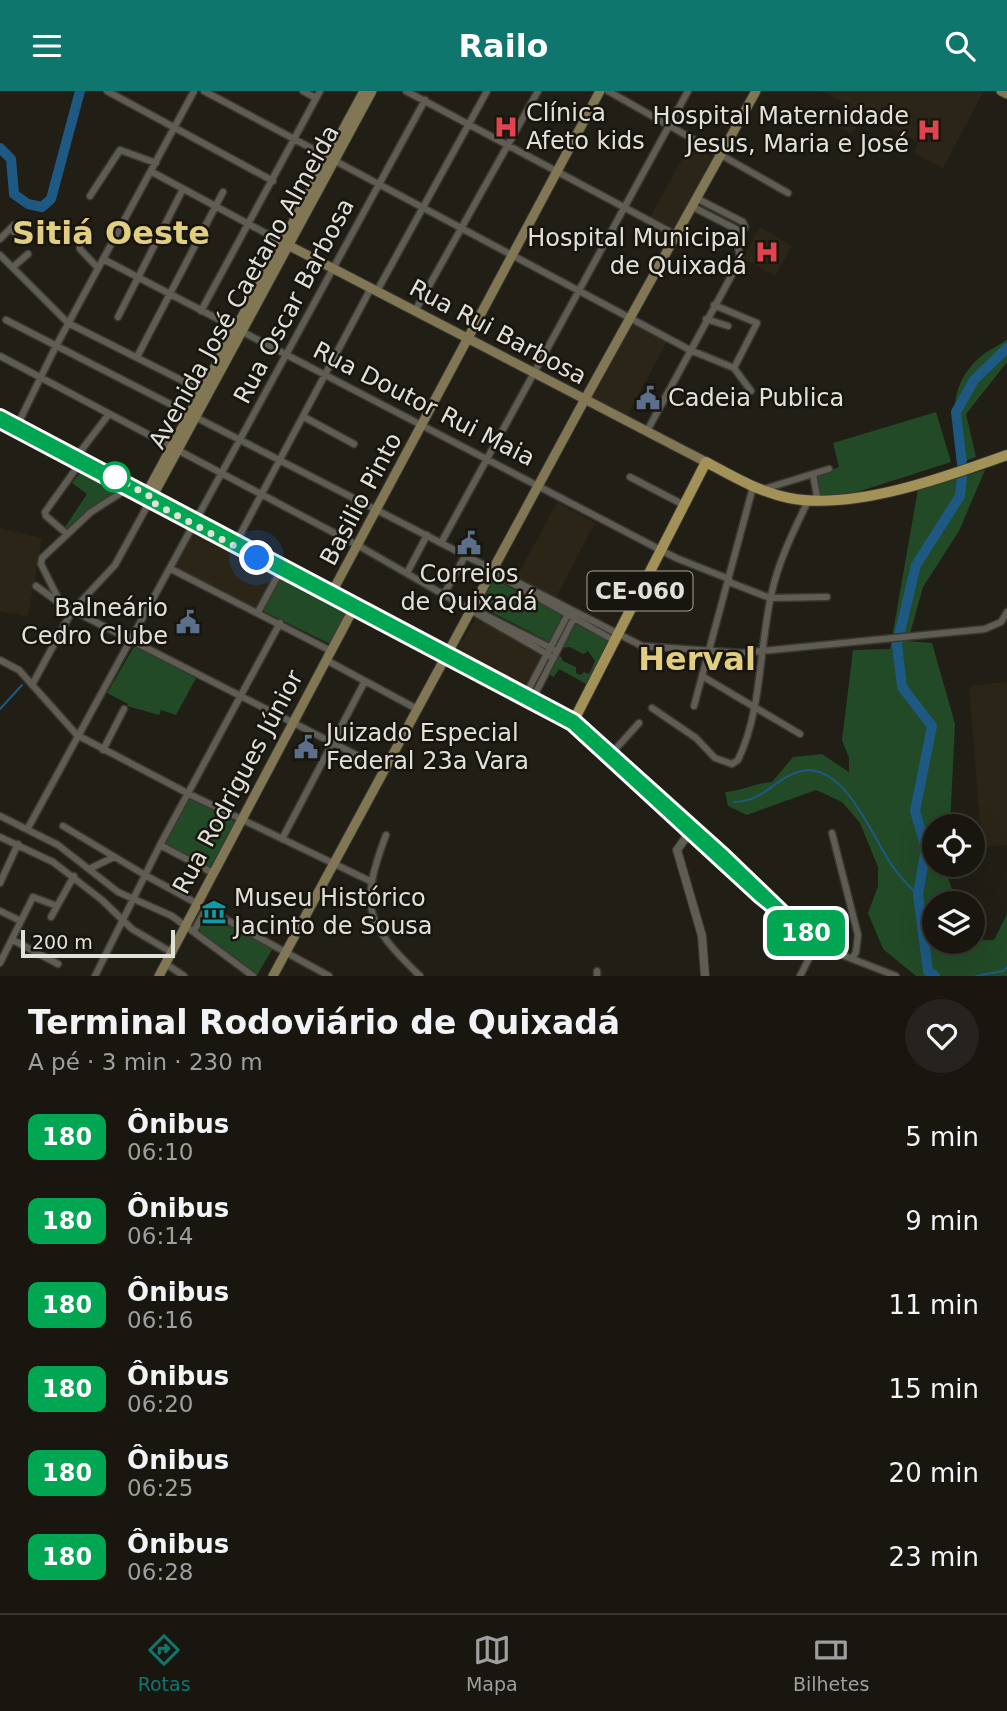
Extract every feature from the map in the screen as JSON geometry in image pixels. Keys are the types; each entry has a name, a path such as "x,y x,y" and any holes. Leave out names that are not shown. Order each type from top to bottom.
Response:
{"main road":[{"name":"Avenida José Caetano Almeida","path":"148,497 331,159 364,91"},
{"name":"Avenida José Caetano Almeida","path":"331,159 372,91"},
{"name":"Basilio Pinto","path":"332,594 600,91"},
{"path":"273,976 491,570 755,91"},
{"path":"1001,91 1007,94"},
{"name":"Rua Rui Barbosa","path":"285,244 584,401 757,488 813,501 834,502 874,495 1007,455"},
{"path":"0,416 127,489 148,497"},
{"path":"0,422 21,430"},
{"path":"73,458 573,722"},
{"name":"CE-060","path":"573,722 681,505 706,462"},
{"name":"Rua Rodrigues Júnior","path":"159,976 239,819 355,606"}],"street":[{"path":"21,430 40,378 55,348 194,91"},
{"path":"204,91 690,350 734,368 751,391"},
{"path":"303,91 316,98"},
{"path":"201,311 250,225 320,91"},
{"path":"407,91 676,235"},
{"path":"235,543 487,91"},
{"path":"415,311 538,91"},
{"path":"608,91 788,193"},
{"path":"441,543 688,91"},
{"path":"108,93 273,181"},
{"name":"Rua Oscar Barbosa","path":"28,828 425,100"},
{"path":"90,197 120,150 156,163"},
{"name":"Rua Rui Barbosa","path":"152,172 285,244"},
{"path":"118,317 183,189"},
{"path":"137,357 223,192"},
{"path":"694,202 743,222 745,230 739,240"},
{"path":"646,431 739,261 739,240 733,227 694,202"},
{"path":"0,239 13,227 20,240"},
{"path":"80,240 80,249 98,268"},
{"path":"13,267 28,254"},
{"path":"0,255 68,323 205,392"},
{"name":"Rua Doutor Rui Maia","path":"103,259 661,549 729,581 770,598 827,597"},
{"path":"714,305 756,321 734,368"},
{"path":"706,319 728,326"},
{"path":"5,320 55,348 379,510 617,637 649,648 762,652 985,629 1001,622 1007,612"},
{"path":"0,356 359,546 552,653"},
{"path":"68,534 45,512 73,458 109,414"},
{"path":"304,417 354,444"},
{"path":"694,706 757,488 829,469"},
{"path":"652,708 696,738 711,755 728,764 736,762 740,757 755,707 770,598 785,551 813,501 813,474"},
{"path":"630,477 681,505"},
{"path":"62,605 41,560 98,506 127,489"},
{"path":"32,685 72,611 115,565 148,497"},
{"path":"407,573 427,535"},
{"path":"444,594 465,556"},
{"path":"258,612 282,568"},
{"path":"170,569 331,651"},
{"path":"36,586 72,611 132,639 384,769"},
{"path":"529,698 572,614"},
{"path":"95,976 160,845 280,623"},
{"path":"0,660 14,665 77,735 239,819 370,881"},
{"path":"326,660 416,709"},
{"path":"702,676 800,734"},
{"path":"282,839 365,681"},
{"path":"103,750 124,709"},
{"path":"573,722 817,943 895,976"},
{"path":"612,754 639,723"},
{"path":"601,746 641,783"},
{"path":"0,816 58,845 133,900 172,916 253,976"},
{"path":"63,826 145,876 329,976"},
{"path":"692,829 677,850 702,936 705,976"},
{"path":"832,833 858,935 856,952 852,959"},
{"path":"386,835 370,881 372,918 398,955 420,976"},
{"path":"0,837 19,844 74,876 132,929 171,952"},
{"path":"0,883 19,844"},
{"path":"160,845 211,872"},
{"path":"89,869 114,857"},
{"path":"51,918 74,876"},
{"path":"0,963 32,898 38,897 57,906"},
{"path":"194,931 206,909"},
{"path":"0,911 21,921"},
{"path":"13,940 58,964"},
{"path":"800,976 817,943"},
{"path":"166,964 184,976"}],"shaded area":[{"name":"Hospital Maternidade Jesus, Maria e José","path":"822,91 984,91 943,168 914,153 918,142 866,115 851,134 835,125 846,104"},
{"path":"690,145 713,157 672,232 649,219"},
{"name":"Hospital Municipal de Quixadá","path":"760,227 792,246 775,276 743,258"},
{"path":"629,322 667,342 626,418 588,398"},
{"path":"557,502 595,523 556,597 516,578"},
{"path":"0,528 42,538 28,616 0,611"},
{"path":"193,530 275,573 256,610 174,567"},
{"path":"476,619 542,655 524,689 455,652"},
{"path":"1007,682 1007,845 985,847 985,814 979,814 969,686"}],"green space":[{"path":"1007,339 1007,362 966,414 976,457 958,464 954,420 961,381 980,357"},
{"path":"936,412 951,462 848,495 820,500 815,475 839,467 833,443"},
{"path":"83,469 120,488 68,529 65,527 87,494 72,483"},
{"path":"985,470 959,531 923,587 908,641 932,643 955,724 951,814 922,814 922,877 948,877 953,891 922,891 922,954 985,954 985,940 994,940 1007,914 1007,976 916,976 883,949 868,913 878,886 878,867 860,823 842,802 816,790 747,815 728,806 725,792 772,782 793,757 822,754 849,772 849,758 842,740 853,650 890,649 918,489"},
{"path":"283,574 351,610 332,645 263,611"},
{"path":"494,579 563,615 549,642 480,606"},
{"path":"574,623 611,642 588,685 559,669 554,677 548,674 559,653 563,661 576,667 576,673 589,674 595,661 588,651 583,654 570,647 561,648"},
{"path":"135,645 196,678 176,715 161,710 159,715 127,706 128,704 107,693"},
{"path":"190,798 236,822 211,868 164,844"},
{"path":"207,912 273,948 257,975 196,931"}],"waterway":[{"path":"0,148 11,159 14,194 28,204 42,207 51,199 80,91"},
{"path":"962,464 956,412 974,380 1007,348"},
{"path":"935,976 928,971 918,895 926,848 915,811 932,726 902,687 897,644 916,565 960,496 962,476"},
{"path":"0,709 22,685"},
{"path":"734,802 754,798 784,778 801,771 817,771 831,778 856,805 893,867 918,895"},
{"path":"976,976 1003,971 1007,967"}],"bus line":[{"name":"180","path":"0,416 574,720 725,856 807,935 803,935 760,897 572,724 0,422"}],"place":[{"name":"Clínica Afeto kids","path":"506,127"},
{"name":"Hospital Maternidade Jesus, Maria e José","path":"929,130"},
{"name":"Hospital Municipal de Quixadá","path":"767,252"},
{"name":"Cadeia Publica","path":"648,398"},
{"name":"Correios de Quixadá","path":"469,543"},
{"name":"Balneário Cedro Clube","path":"188,622"},
{"name":"Juizado Especial Federal 23a Vara","path":"306,747"},
{"name":"Museu Histórico Jacinto de Sousa","path":"214,912"}],"district":[{"name":"Sitiá Oeste","path":"111,233"},
{"name":"Herval","path":"697,659"}],"route":[{"path":"115,477 110,474 151,497 150,501 257,558"}]}
